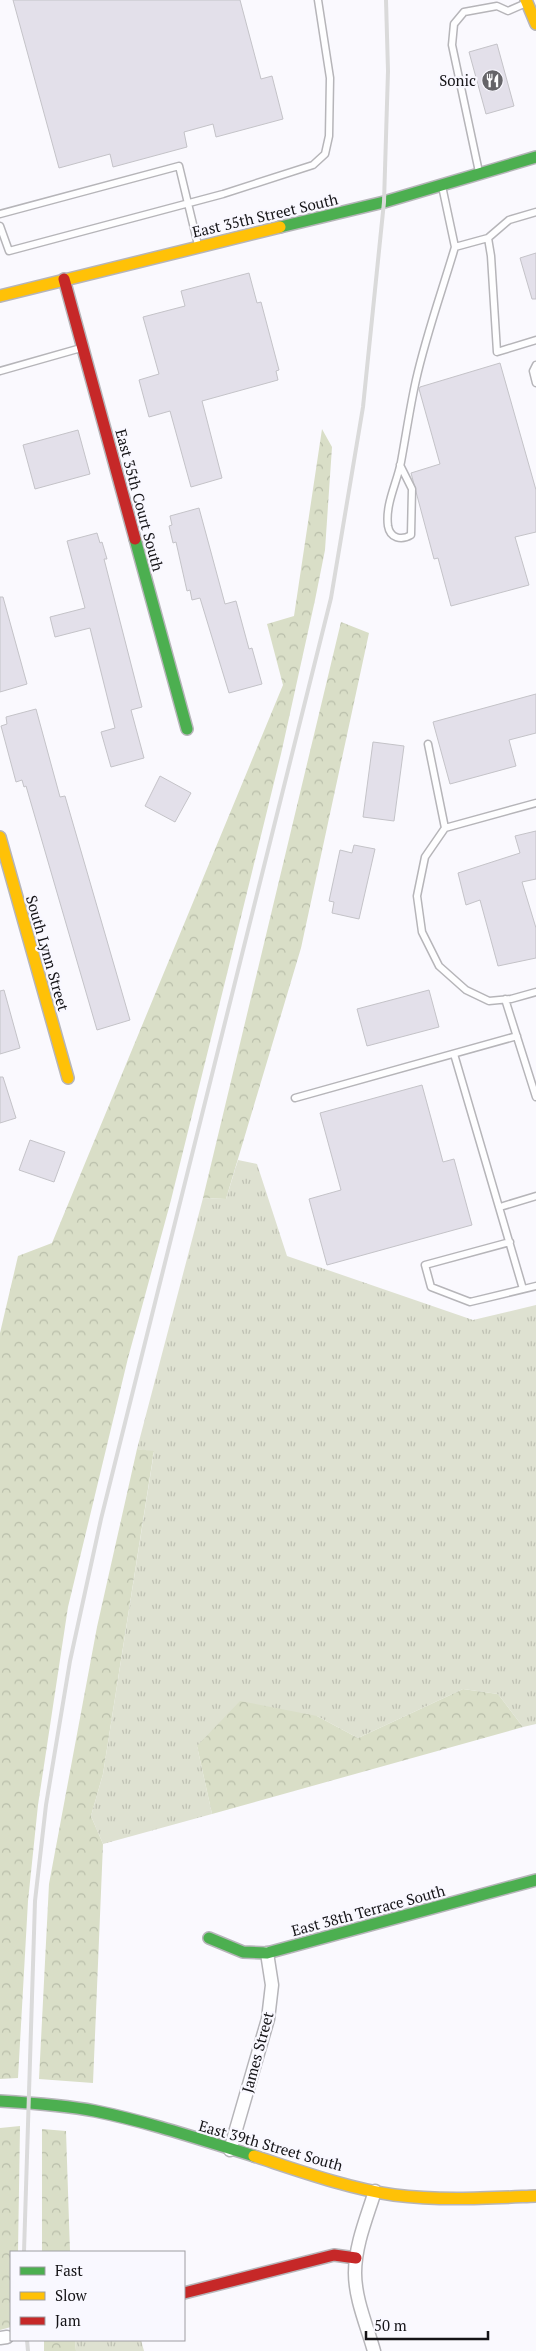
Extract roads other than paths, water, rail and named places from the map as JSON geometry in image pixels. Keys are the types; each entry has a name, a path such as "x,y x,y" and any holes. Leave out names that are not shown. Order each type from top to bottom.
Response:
{"street":[{"path":"527,1 536,24"},
{"name":"East 35th Street South","path":"0,296 384,202 536,157"},
{"name":"East 35th Court South","path":"64,279 187,729"},
{"name":"South Lynn Street","path":"0,837 68,1078"},
{"name":"East 38th Terrace South","path":"210,1938 243,1952 267,1954 536,1880"},
{"name":"James Street","path":"230,2150 268,2019 272,1985 267,1954"},
{"name":"East 39th Street South","path":"0,2101 26,2101 109,2112 230,2150 375,2191 430,2197 536,2196"},
{"path":"374,2351 357,2292 356,2258 375,2191"},
{"path":"185,2293 334,2256 356,2258"}],"lane":[{"path":"0,226 9,251 223,194 313,165 325,154 329,136 330,78 318,0"},
{"path":"479,174 452,45 454,24 464,12 496,6 508,11 527,1"},
{"path":"0,214 179,166 198,246"},
{"path":"400,465 412,489 411,535 404,539 399,539 392,535 388,526 391,493 400,465 416,379 455,248 441,185"},
{"path":"455,248 488,238 509,220 536,212"},
{"path":"488,238 491,256 497,352 536,340"},
{"path":"0,371 83,347"},
{"path":"536,365 533,370 536,383"},
{"path":"428,744 445,828"},
{"path":"536,803 445,828 425,857 417,896 422,932 439,966 466,990 489,1001 536,992"},
{"path":"505,999 536,1097"},
{"path":"295,1098 517,1036"},
{"path":"454,1054 523,1289"},
{"path":"500,1207 536,1196"},
{"path":"510,1242 425,1265 431,1287 470,1302 536,1286"}],"railway":[{"path":"24,2251 35,1901 46,1805 70,1661 101,1519 331,598 363,407 384,202 388,71 386,0"},
{"path":"27,2341 28,2351"}],"place":[{"name":"Sonic","path":"492,80"}]}
